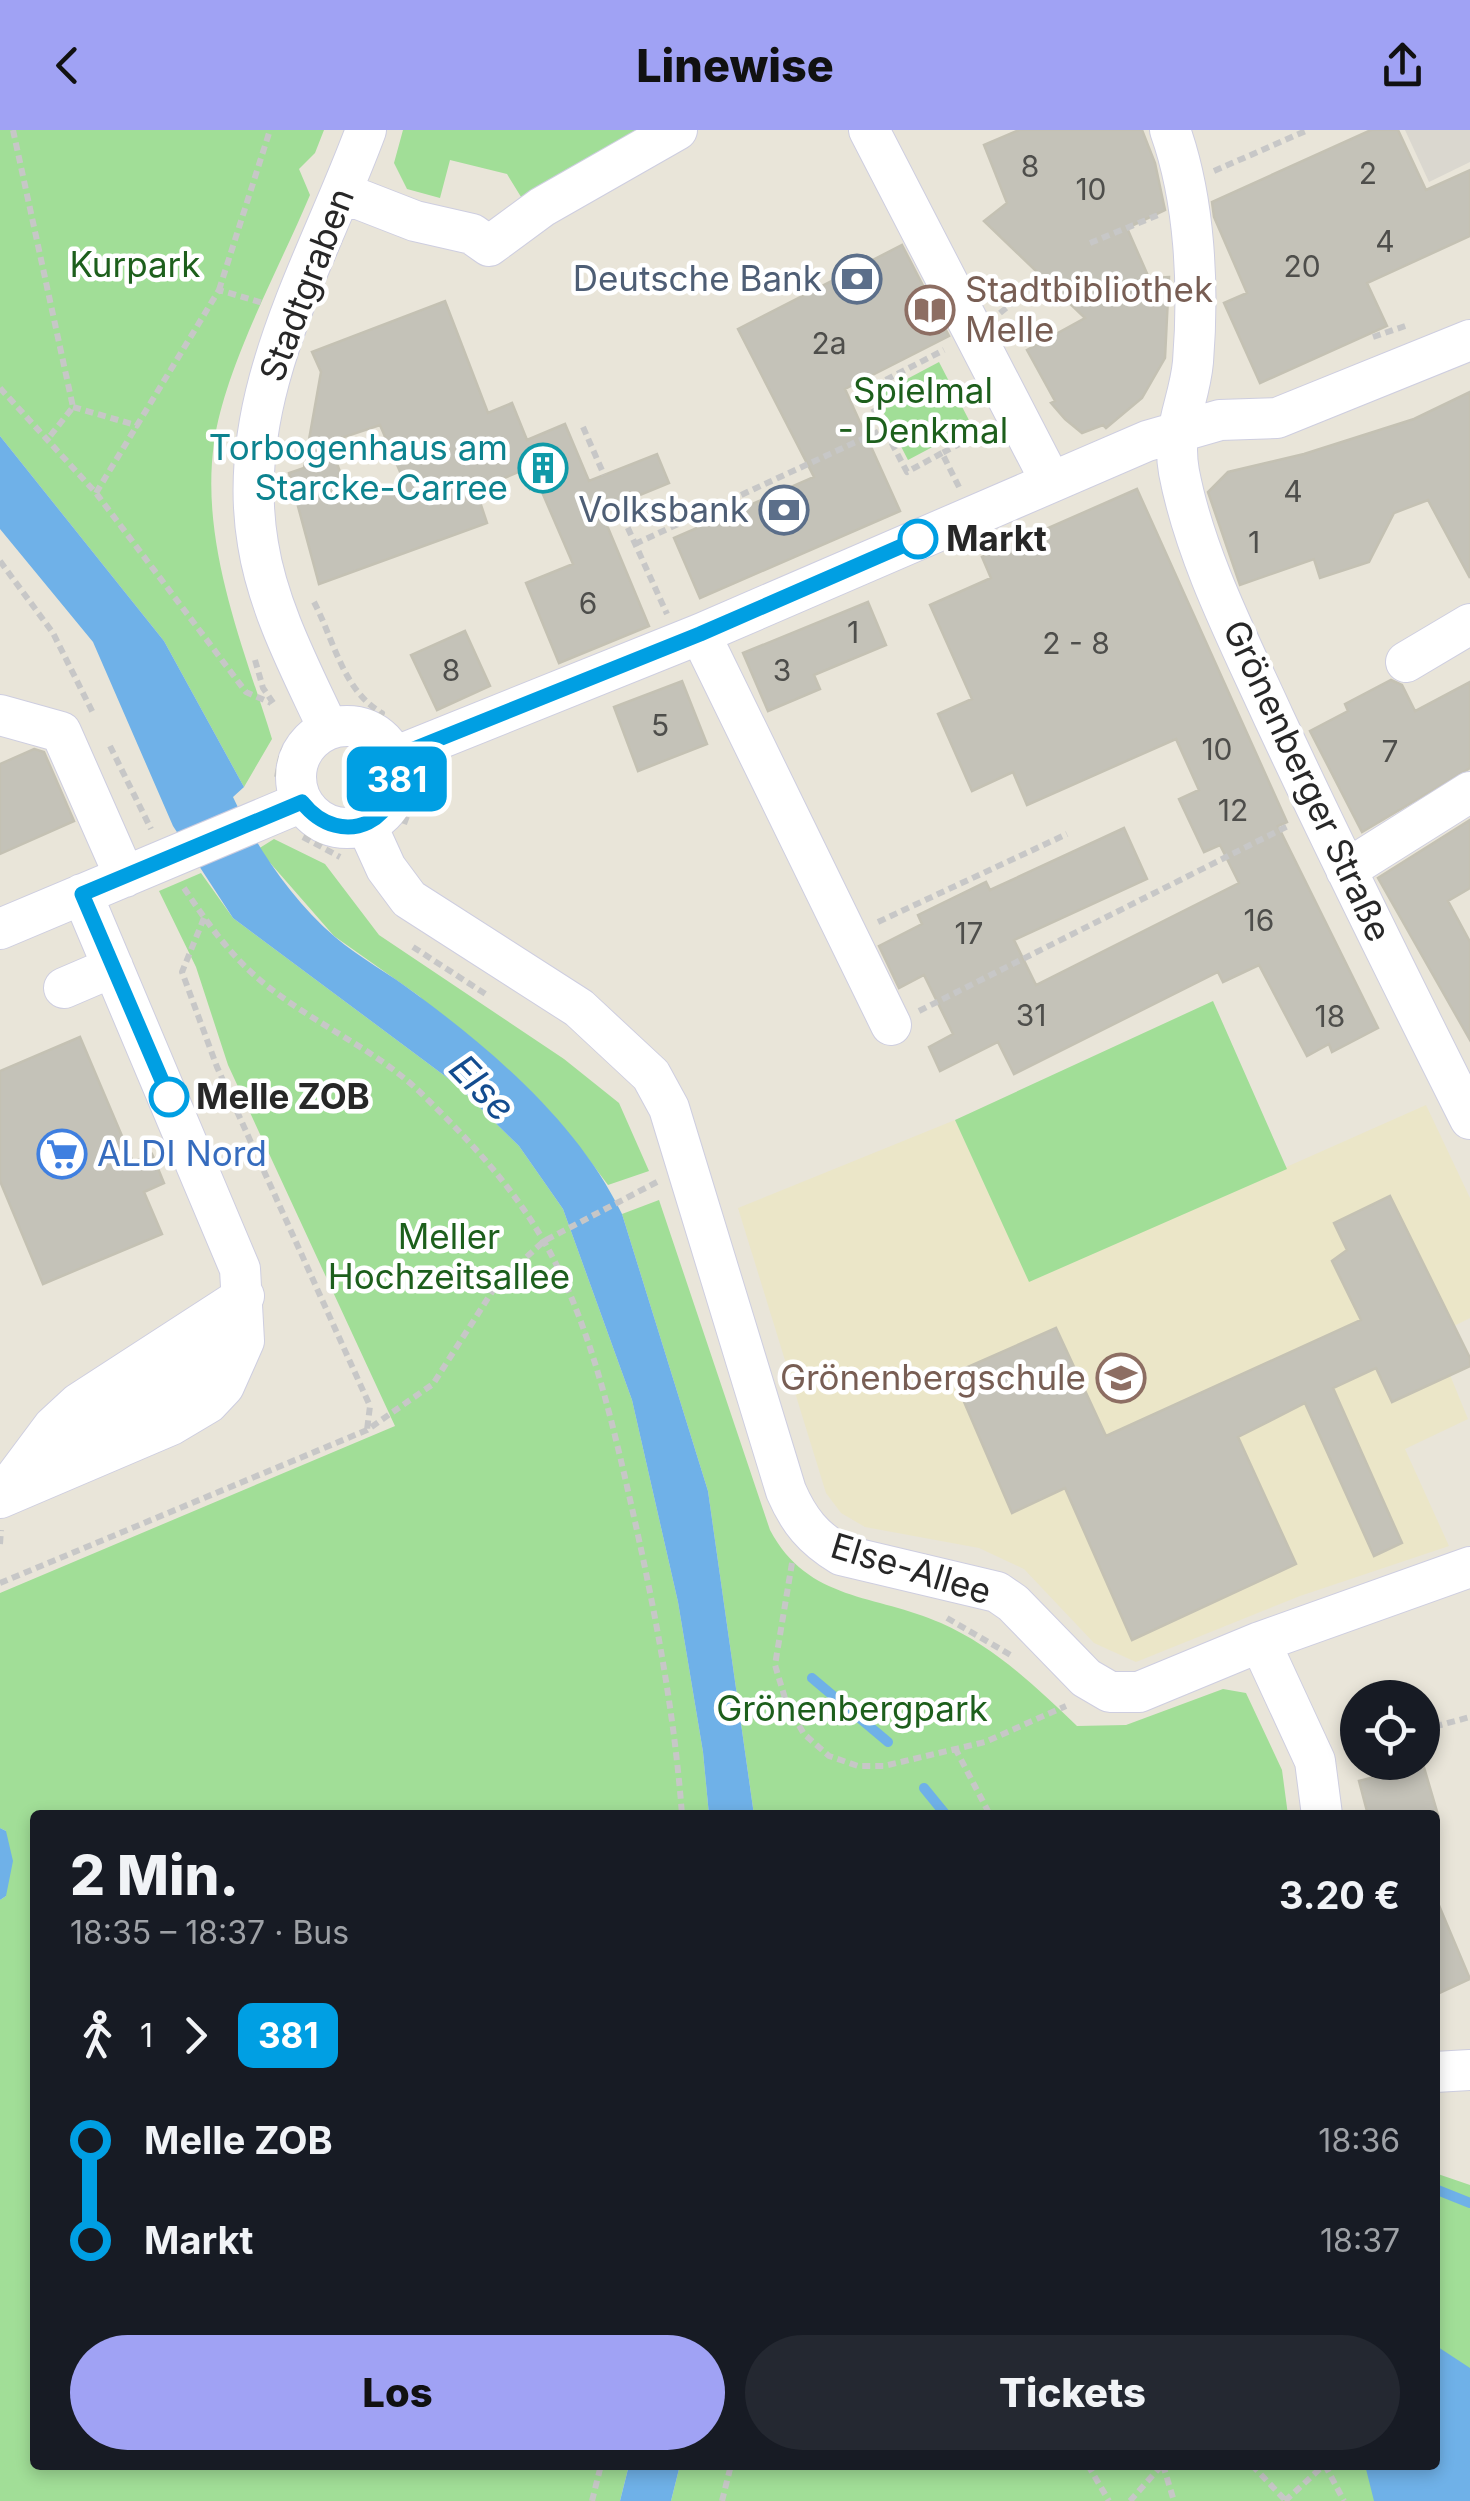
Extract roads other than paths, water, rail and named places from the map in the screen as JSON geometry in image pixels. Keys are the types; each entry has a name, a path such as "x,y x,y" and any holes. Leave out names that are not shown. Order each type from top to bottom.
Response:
{"street":[{"name":"Stadtgraben","path":"328,728 266,581 252,494 261,408 291,312 366,130"},
{"path":"342,193 415,221 472,234 489,246 542,207 677,130"},
{"path":"869,130 956,350 1050,482"},
{"path":"1170,130 1186,194 1193,264 1193,364 1174,432"},
{"path":"394,757 690,638 1174,432 1220,420 1277,418 1470,340"},
{"name":"Grönenberger Straße","path":"1174,432 1188,510 1246,658 1470,1119"},
{"path":"1406,662 1470,624"},
{"path":"690,638 892,1025"},
{"path":"0,715 61,732 125,877"},
{"path":"357,726 372,732 394,757 396,788 390,803 366,824 336,826 321,821 302,802 296,782 302,752 328,728 357,726"},
{"path":"1346,870 1470,792"},
{"path":"0,929 302,802"},
{"name":"Else-Allee","path":"366,824 386,868 409,899 579,1008 651,1075 669,1108 786,1492 798,1518 818,1541 841,1554 996,1592 1013,1603 1086,1678 1110,1692 1139,1692 1260,1642 1470,1566"},
{"path":"8,1487 244,1341 244,1296 226,1232 82,894"},
{"path":"64,988 113,966"},
{"path":"8,1487 53,1428 79,1402 244,1296"},
{"path":"1260,1642 1315,1760 1321,1810"},
{"path":"1440,2072 1470,2070"}],"water":[{"name":"Else","path":"0,436 164,641 244,787 233,797 242,816 290,889 335,937 446,1016 505,1066 559,1121 604,1181 622,1214 708,1491 753,1810 709,1810 678,1602 632,1400 563,1209 519,1146 457,1085 233,918 173,826 93,642 0,529"},
{"path":"0,1828 6,1831 13,1861 6,1896 0,1900"},
{"path":"1440,2348 1470,2368 1470,2501 1374,2501 1366,2470 1440,2470"},
{"path":"628,2470 679,2470 671,2501 620,2501"}],"waterway":[{"path":"812,1678 888,1742"},
{"path":"924,1788 942,1810"},
{"path":"1440,2191 1470,2203"}],"place":[{"name":"Deutsche Bank","path":"857,279"},
{"name":"Stadtbibliothek Melle","path":"930,310"},
{"name":"Torbogenhaus am Starcke-Carree","path":"543,468"},
{"name":"Volksbank","path":"784,510"},
{"name":"Markt","path":"918,539"},
{"name":"Melle ZOB","path":"169,1097"},
{"name":"ALDI Nord","path":"62,1154"},
{"name":"Grönenbergschule","path":"1121,1378"}],"park label":[{"name":"Kurpark","path":"135,265"},
{"name":"Spielmal - Denkmal","path":"923,411"},
{"name":"Meller Hochzeitsallee","path":"449,1257"},
{"name":"Grönenbergpark","path":"852,1709"}]}
